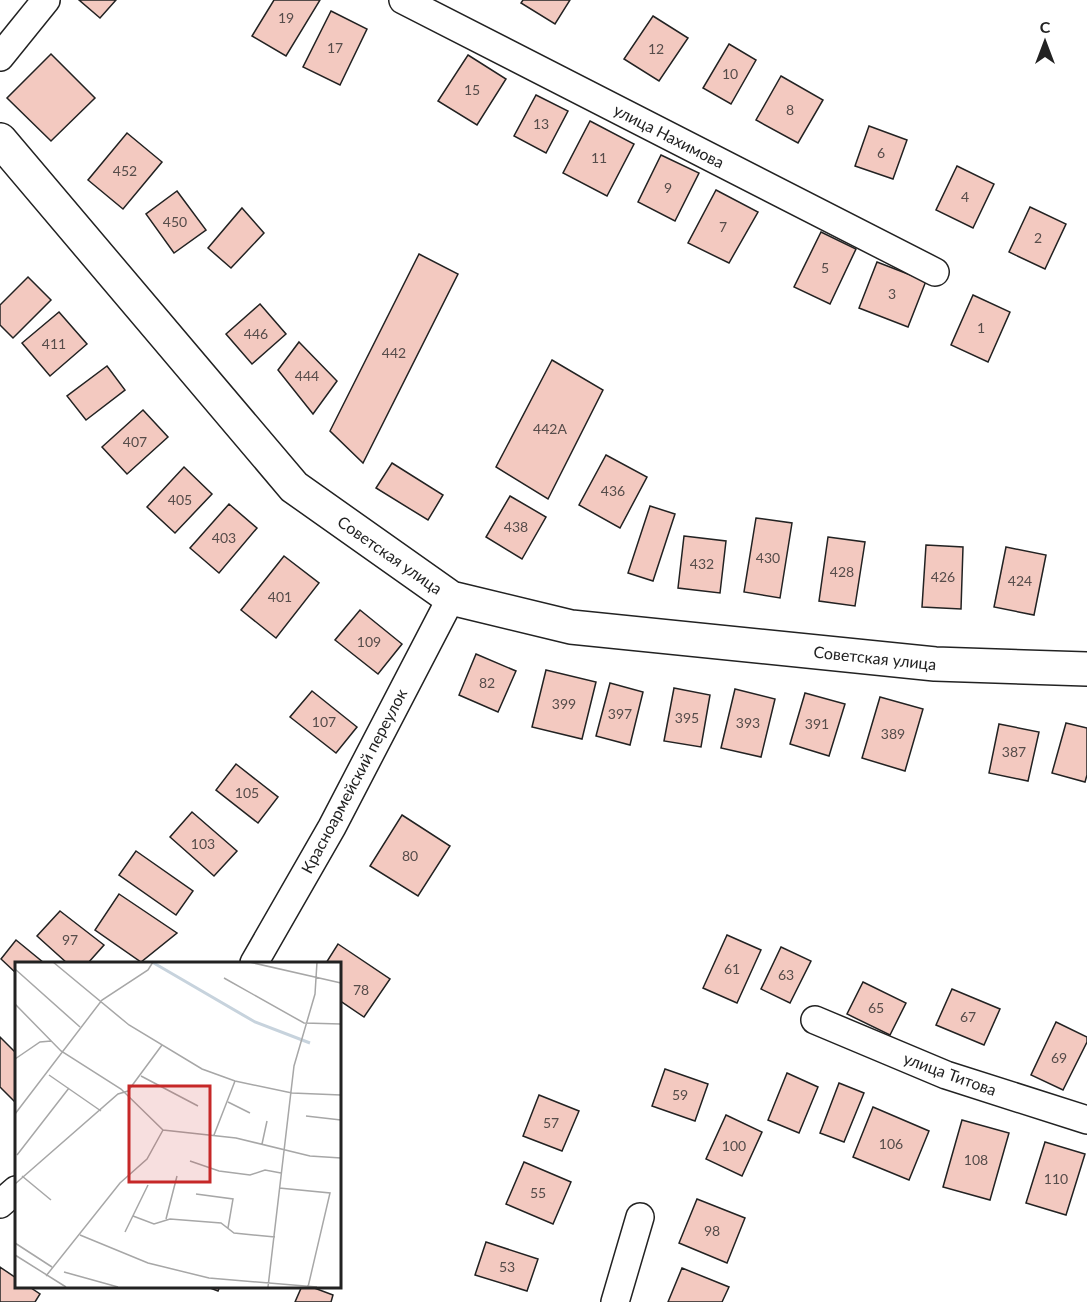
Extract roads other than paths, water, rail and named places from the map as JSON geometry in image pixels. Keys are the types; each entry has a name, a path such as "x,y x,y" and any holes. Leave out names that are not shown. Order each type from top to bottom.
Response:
{"street":[{"path":"0,57 46,0"},
{"name":"улица Нахимова","path":"402,0 935,272"},
{"name":"Советская улица","path":"0,140 294,487 451,598 571,627 935,664 1087,669"},
{"name":"Красноармейский переулок","path":"255,962 332,827 451,598"},
{"name":"улица Титова","path":"815,1020 946,1075 1087,1120"},
{"path":"0,1204 15,1191"},
{"path":"615,1302 640,1217"}]}
